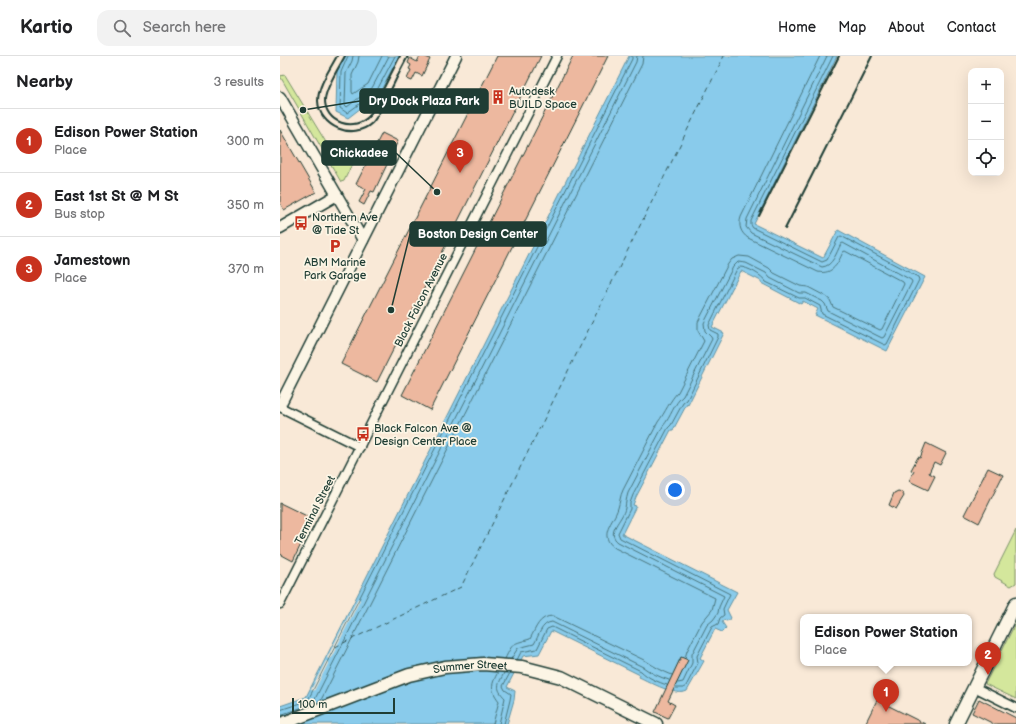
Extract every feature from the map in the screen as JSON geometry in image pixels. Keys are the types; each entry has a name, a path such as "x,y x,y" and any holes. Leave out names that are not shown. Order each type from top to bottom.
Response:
{"main road":[{"path":"956,724 1016,603"},
{"name":"Summer Street","path":"281,724 410,675 450,666 474,664 522,667 564,678 656,724"}],"street":[{"path":"360,447 280,406 456,56"},
{"name":"Black Falcon Avenue","path":"360,447 557,56"},
{"path":"280,97 364,240"},
{"path":"280,228 337,195"},
{"name":"Terminal Street","path":"280,604 360,447"},
{"path":"974,687 1016,708"}],"green space":[{"path":"285,75 327,144 353,159 344,181 341,182 280,76"},
{"path":"1016,530 1016,583 1011,586 995,577 994,574"},
{"path":"1016,622 1016,699 985,684"}],"water":[{"path":"345,56 399,56 379,94 348,118 336,112 337,71"},
{"path":"629,56 837,56 754,224 823,258 838,230 925,277 887,351 815,315 818,309 803,301 801,304 741,271 712,327 724,333 688,405 687,404 673,430 671,430 636,497 633,505 636,506 622,534 737,592 727,610 731,618 727,621 723,620 722,622 726,628 722,632 715,629 700,658 704,661 687,691 670,691 656,685 639,677 640,675 551,631 539,654 523,656 507,687 515,691 507,724 280,724 280,706 306,697"}],"pier":[{"path":"358,598 360,600 330,660 327,658"},
{"path":"326,661 329,662 314,691 311,690"}],"building":[{"path":"420,56 430,59 422,76 416,73 412,81 407,79 411,70 409,69 411,65 408,63 410,58 417,62"},
{"path":"497,56 541,56 377,382 341,364"},
{"path":"573,56 608,56 430,410 402,395"},
{"path":"280,130 316,192 284,210 280,203"},
{"path":"382,133 398,141 374,192 371,191 364,205 359,202 366,189 356,184"},
{"path":"926,443 946,453 940,465 934,462 929,473 935,476 928,490 909,481 914,471 911,470 918,457 920,458"},
{"path":"988,468 1003,475 979,523 964,515"},
{"path":"898,491 902,492 904,496 896,509 889,505 894,493"},
{"path":"280,503 313,519 293,561 280,554"},
{"path":"681,657 688,660 668,701 675,705 668,718 655,712"},
{"path":"979,699 1016,718 1016,724 994,724 972,713"},
{"path":"877,700 925,724 865,724"}],"ferry route":[{"path":"335,647 461,587 724,56"}],"railway":[{"path":"337,56 325,77 320,89 318,101 324,118 338,128 347,131 356,131 372,123 386,100 408,56"},
{"path":"345,56 330,83 325,99 326,107 330,114 342,123 349,124 364,120 370,115 400,56"},
{"path":"759,216 839,56"},
{"path":"785,229 872,56"}],"place":[{"name":"Autodesk BUILD Space","path":"498,97"},
{"name":"Dry Dock Plaza Park","path":"303,110"},
{"name":"Jamestown","path":"460,173"},
{"name":"Chickadee","path":"437,192"},
{"name":"Northern Ave @ Tide St","path":"301,223"},
{"name":"ABM Marine Park Garage","path":"335,246"},
{"name":"Boston Design Center","path":"391,310"},
{"name":"Black Falcon Ave @ Design Center Place","path":"363,434"},
{"name":"East 1st St @ M St","path":"988,675"},
{"name":"Edison Power Station","path":"886,712"}]}
